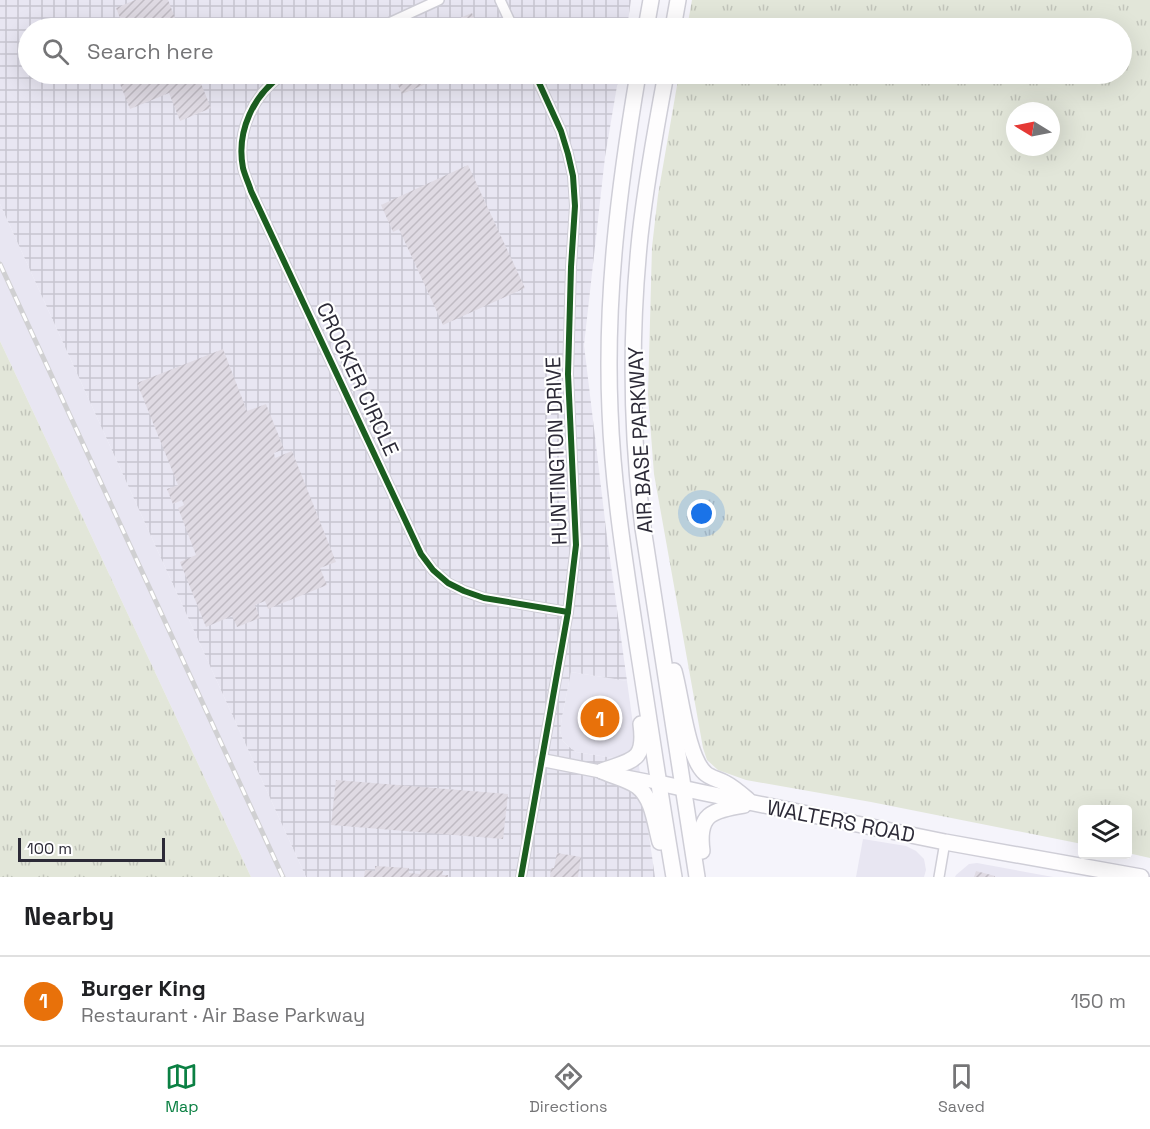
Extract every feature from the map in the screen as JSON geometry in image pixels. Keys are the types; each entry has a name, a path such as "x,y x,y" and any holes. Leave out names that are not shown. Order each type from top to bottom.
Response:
{"main road":[{"path":"648,18 651,0"},
{"path":"675,18 678,0"},
{"name":"AIR BASE PARKWAY","path":"636,84 619,197 612,265 609,343 610,412 616,493 673,877"},
{"name":"AIR BASE PARKWAY","path":"664,84 640,234 634,330 634,412 638,490 697,877"},
{"path":"653,597 678,685 688,737 696,761 704,772 725,783 753,803"},
{"path":"602,771 633,760 639,754 643,740 634,673 632,608"},
{"path":"602,771 636,786 646,796 664,857 673,877"},
{"name":"WALTERS ROAD","path":"659,783 945,842 1141,877"},
{"path":"706,877 700,837 702,826 710,814 722,808 753,803"}],"street":[{"path":"400,18 440,0"},
{"path":"500,0 508,18"},
{"name":"CROCKER CIRCLE","path":"270,84 252,107 244,127 243,169 421,554 433,570 448,583 464,591 484,598 568,612"},
{"name":"HUNTINGTON DRIVE","path":"521,877 568,612 576,545 568,374 575,206 573,176 561,131 540,84"},
{"name":"WALTERS ROAD","path":"542,760 659,783"},
{"path":"939,877 945,842"}],"shaded area":[{"path":"0,0 631,0 628,18 18,18 18,84 617,84 605,157 584,345 627,681 571,672 560,731 563,741 576,752 620,759 636,746 655,877 306,877 0,204"},
{"path":"0,204 306,877 251,877 0,341"},
{"path":"571,672 627,681 636,746 630,753 620,759 576,752 563,741 560,731"},
{"path":"863,839 906,846 916,851 924,859 926,870 924,877 856,877"},
{"path":"977,863 1053,877 955,877 969,864"}],"green space":[{"path":"692,0 1150,0 1150,858 1132,854 1132,805 1078,805 1078,843 746,780 718,770 707,760 654,474 648,395 652,247 658,195 677,84 1132,84 1132,18 689,18"},
{"path":"0,341 251,877 0,877"}],"building":[{"path":"135,0 168,0 175,18 120,18 116,8"},
{"path":"472,13 474,18 460,18"},
{"path":"120,84 201,84 211,108 180,121 169,93 130,109"},
{"path":"398,84 426,84 402,94"},
{"path":"468,165 525,288 443,325 399,229 393,232 381,205"},
{"path":"223,349 247,411 266,404 284,449 274,453 275,458 292,451 336,562 320,568 327,585 268,609 265,601 255,605 260,618 237,627 232,616 206,627 180,562 196,555 178,508 184,505 182,500 173,504 167,489 178,485 137,383"},
{"path":"604,704 607,735 601,736 600,727 597,728 594,708"},
{"path":"336,780 508,794 503,839 331,825"},
{"path":"557,853 581,857 578,877 550,877"},
{"path":"375,866 409,868 409,873 420,874 421,869 443,871 442,875 448,875 448,877 364,877 365,870 375,871"},
{"path":"976,871 995,876 995,877 974,877"}],"railway":[{"path":"0,264 283,877"}],"cycle path":[{"path":"271,84 249,115 242,141 241,154 244,171 251,191 421,554 433,570 448,583 464,591 484,598 568,612"},
{"path":"521,877 568,612 576,545 568,374 575,206 573,176 561,131 540,84"}],"place":[{"name":"Burger King","path":"600,718"}]}
